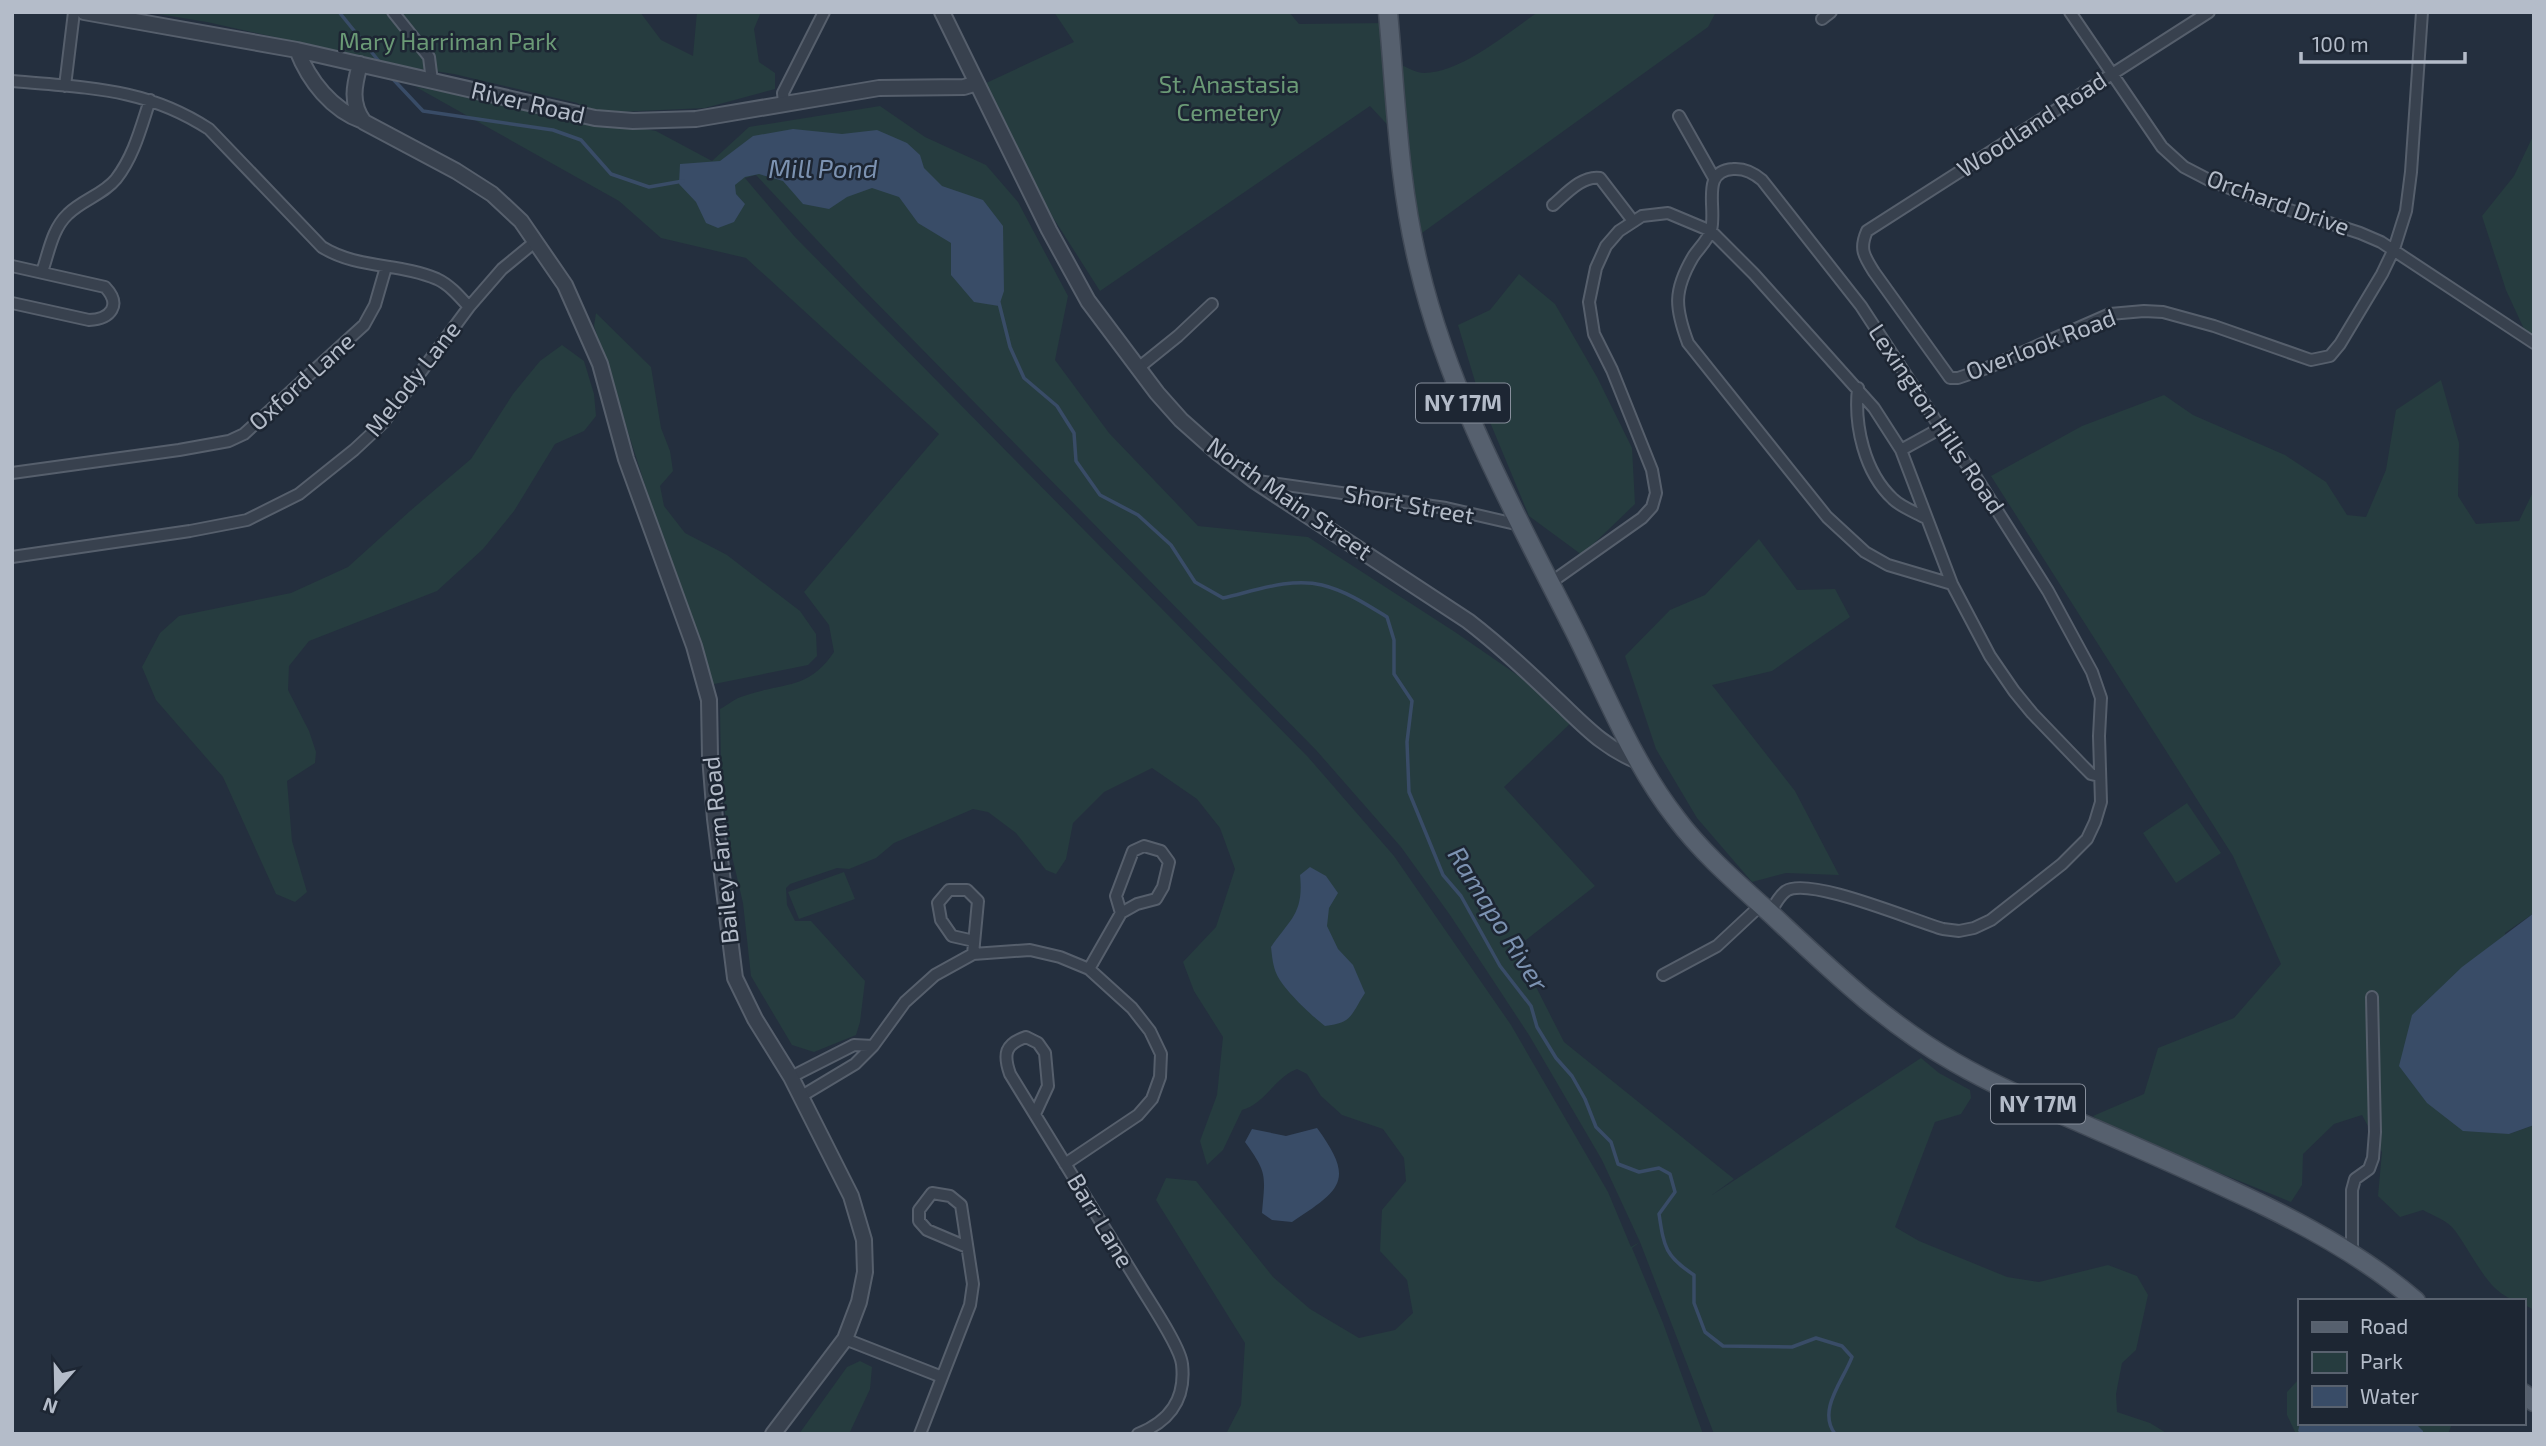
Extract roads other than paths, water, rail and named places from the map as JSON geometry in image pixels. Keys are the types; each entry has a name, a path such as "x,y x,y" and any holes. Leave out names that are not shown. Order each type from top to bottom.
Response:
{"main road":[{"name":"NY 17M","path":"1388,12 1399,160 1419,271 1441,346 1468,415 1520,525 1640,762 1678,822 1864,1000 1921,1042 1953,1062 2031,1101 2228,1189 2314,1231 2352,1253 2413,1299"}],"street":[{"path":"65,86 74,12"},
{"name":"River Road","path":"84,12 297,50 595,118 634,121 696,118 879,88 964,87 976,83"},
{"path":"393,12 429,57 425,79"},
{"path":"784,103 783,93 824,12"},
{"name":"North Main Street","path":"942,12 1049,230 1088,301 1136,369 1181,420 1255,481 1468,621 1498,644 1587,729 1616,752 1640,762"},
{"path":"1822,19 1832,12"},
{"name":"Orchard Drive","path":"2070,12 2162,147 2184,167 2262,201 2360,233 2394,249 2534,343"},
{"name":"Woodland Road","path":"1862,242 1867,231 1879,222 2209,12"},
{"path":"2394,249 2406,211 2411,172 2422,12"},
{"path":"297,50 304,68 333,104 349,116 456,171 492,194 521,221 536,240"},
{"path":"360,64 353,99 364,122"},
{"path":"12,81 124,92 189,116 209,129 322,247 338,257 438,279 469,307"},
{"path":"42,272 55,231 69,213 114,182 122,170 132,152 150,100"},
{"path":"1679,116 1714,178 1710,231 1691,260 1678,289 1676,303 1679,320 1694,352 1747,414 1827,517 1865,552 1888,565 1952,584"},
{"name":"Lexington Hills Road","path":"1714,178 1730,169 1742,169 1762,180 1861,306 1974,474 2048,591 2092,672 2101,698 2101,802 2095,822 2082,845 2063,864 1991,920 1974,928 1943,929 1845,896 1797,887 1786,891 1766,909"},
{"path":"1553,205 1581,182 1594,177 1600,178 1633,221"},
{"name":"Lexington Hills Road","path":"1550,583 1642,518 1651,507 1656,493 1652,470 1594,334 1589,302 1596,268 1605,246 1619,230 1642,216 1668,213 1710,231 1754,274 1858,388 1901,450 1952,584 1990,656 2014,691 2091,774 2099,776"},
{"name":"Melody Lane","path":"12,557 247,520 299,494 383,423 469,307 502,270 536,240"},
{"name":"Bailey Farm Road","path":"536,240 565,285 600,364 626,459 694,646 709,700 715,819 735,978 755,1019 791,1077 851,1196 864,1240 865,1272 845,1339 773,1434"},
{"name":"Overlook Road","path":"1862,242 1864,255 1874,272 1950,378 1987,368 2110,314 2144,311 2163,312 2311,360 2320,359 2330,356 2340,344 2394,249"},
{"path":"12,266 105,287 113,295 109,315 102,320 89,320 12,303"},
{"name":"Oxford Lane","path":"12,473 179,450 229,441 244,434 364,325 374,305 386,267"},
{"path":"1136,369 1178,336 1212,304"},
{"name":"Lexington Hills Road","path":"1858,388 1857,419 1874,473 1882,488 1895,501 1926,518"},
{"path":"1901,450 1941,428"},
{"name":"Short Street","path":"1255,481 1446,508 1520,525"},
{"path":"1089,970 1121,913 1137,904 1156,899 1163,887 1168,862 1161,851 1144,846 1133,851 1116,896 1121,913"},
{"path":"973,954 978,901 967,890 948,890 938,903 941,920 952,936 974,941"},
{"path":"1663,975 1717,946 1766,909"},
{"name":"Barr Lane","path":"800,1097 855,1064 873,1046 905,1002 935,975 973,954 1030,950 1060,957 1089,970 1132,1007 1150,1031 1161,1054 1160,1077 1152,1099 1138,1115 1065,1164 1157,1313 1182,1360 1183,1380 1178,1401 1165,1419 1138,1434"},
{"path":"2352,1253 2352,1190 2355,1179 2369,1169 2373,1158 2375,1132 2372,997"},
{"path":"1035,1114 1048,1086 1045,1053 1038,1043 1026,1037 1014,1041 1008,1048 1005,1060 1010,1074 1065,1164"},
{"path":"791,1077 854,1045 873,1046"},
{"path":"920,1434 970,1306 972,1284 967,1247 961,1205 950,1196 932,1193 919,1210 919,1221 927,1230 967,1247"},
{"path":"845,1339 942,1377"}],"water":[{"name":"Mill Pond","path":"793,129 842,134 877,130 907,143 920,155 924,168 942,186 983,200 1003,226 1004,291 999,306 974,302 951,275 951,243 918,223 899,197 872,188 847,197 829,209 803,204 783,181 759,174 745,177 735,185 736,194 745,204 734,222 718,228 706,223 696,202 679,184 680,164 720,161 753,136"},
{"path":"1310,867 1326,876 1338,893 1329,908 1327,926 1338,949 1353,965 1365,993 1354,1012 1346,1020 1334,1025 1325,1026 1286,988 1277,975 1271,947 1298,908 1300,875"},
{"path":"2534,913 2534,1125 2509,1134 2463,1131 2427,1103 2399,1066 2412,1015 2462,967"},
{"path":"1317,1128 1336,1160 1338,1182 1322,1201 1292,1222 1272,1220 1262,1213 1263,1175 1258,1161 1245,1142 1252,1129 1286,1136"},
{"path":"2300,1425 2417,1425 2423,1434 2301,1434 2298,1431"}],"waterway":[{"name":"Ramapo River","path":"339,12 382,65"},
{"name":"Ramapo River","path":"391,77 423,111 553,130 581,140 611,174 649,187 683,181"},
{"name":"Ramapo River","path":"999,303 1010,347 1024,378 1057,406 1074,433 1076,461 1100,495 1138,515 1171,545 1195,582 1223,598 1285,584 1322,585 1348,594 1387,617 1394,640 1394,674 1412,701 1407,742 1409,792 1443,875 1461,896 1500,966 1531,1006 1537,1027 1556,1058 1572,1076 1596,1127 1611,1142 1618,1164 1639,1172 1659,1168 1670,1174 1675,1192 1659,1214 1662,1235 1672,1256 1694,1275 1694,1303 1705,1332 1723,1346 1792,1347 1816,1338 1842,1346 1852,1357 1830,1405 1830,1425 1835,1434"}],"park label":[{"name":"Mary Harriman Park","path":"448,42"},
{"name":"St. Anastasia Cemetery","path":"1229,99"}]}
